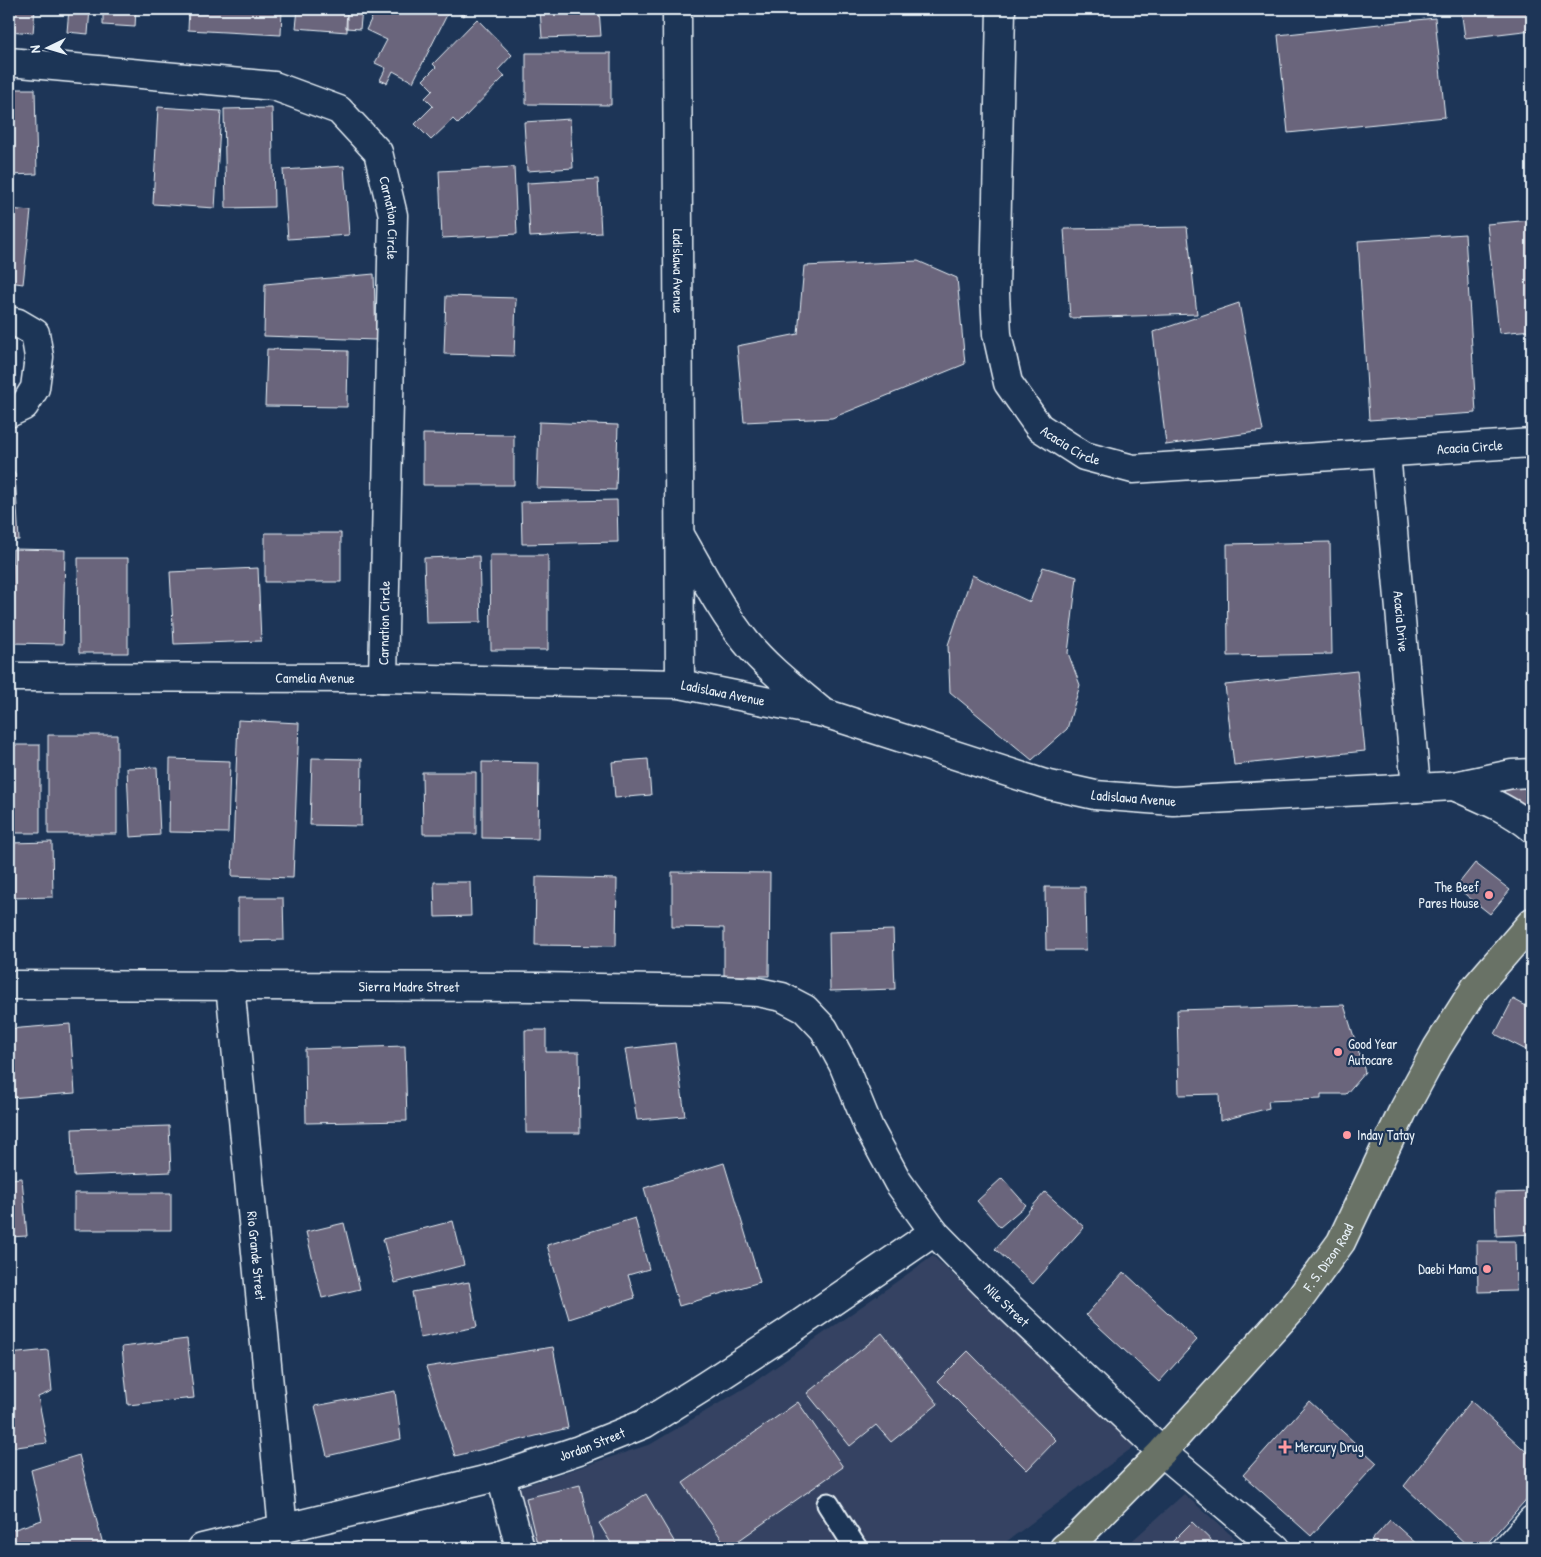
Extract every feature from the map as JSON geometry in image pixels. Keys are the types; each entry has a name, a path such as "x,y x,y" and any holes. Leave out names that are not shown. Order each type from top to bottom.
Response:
{"main road":[{"name":"F. S. Dizon Road","path":"1064,1548 1078,1537 1162,1452 1296,1304 1340,1242 1402,1113 1436,1048 1475,988 1532,922"}],"street":[{"name":"Ladislawa Avenue","path":"677,9 680,684 824,714 1045,784 1095,795 1173,801 1454,786 1512,774 1532,773"},
{"name":"Acacia Circle","path":"1001,9 995,293 998,334 1008,382 1039,427 1084,456 1133,469 1532,443"},
{"name":"Carnation Circle","path":"9,62 274,86 340,110 378,152 393,215 383,678"},
{"path":"9,321 18,323 35,334 39,357 35,388 24,406 9,413"},
{"name":"Acacia Drive","path":"1386,453 1416,788"},
{"name":"Ladislawa Avenue","path":"680,533 716,598 746,642 776,673 824,714"},
{"name":"Camelia Avenue","path":"9,677 383,678 680,684"},
{"name":"Ladislawa Avenue","path":"1454,786 1492,803 1532,828"},
{"name":"Sierra Madre Street","path":"9,985 230,985 722,990 758,992 782,997 804,1009"},
{"name":"Rio Grande Street","path":"230,985 283,1529"},
{"name":"Nile Street","path":"804,1009 824,1029 844,1064 870,1128 898,1182 934,1232 992,1291 1162,1452 1276,1548"},
{"name":"Jordan Street","path":"202,1548 501,1476 579,1450 644,1424 777,1340 934,1232"},
{"path":"501,1476 520,1548"},
{"path":"1507,1548 1532,1520"}],"lane":[{"path":"828,1504 856,1548"}],"shaded area":[{"path":"933,1256 1136,1445 998,1548 533,1548 517,1488 651,1444 753,1383"},
{"path":"1184,1494 1246,1548 1124,1548"}],"building":[{"path":"9,9 35,9 33,33 9,31"},
{"path":"69,9 90,9 88,34 67,32"},
{"path":"103,9 136,9 135,27 103,25"},
{"path":"189,9 282,9 281,35 188,30"},
{"path":"298,9 347,9 347,32 296,28"},
{"path":"347,9 362,9 360,29 346,28"},
{"path":"376,9 450,9 413,82 393,71 387,83 380,80 386,68 375,63 387,40 366,30"},
{"path":"451,9 468,9 464,16"},
{"path":"540,9 599,9 601,36 542,38"},
{"path":"1461,9 1532,9 1532,30 1465,38"},
{"path":"1435,18 1445,117 1288,133 1278,35"},
{"path":"477,19 512,55 498,70 505,76 458,124 453,119 431,140 415,124 433,106 425,98 433,90 423,80 436,67 433,64"},
{"path":"526,53 611,53 611,105 526,104"},
{"path":"9,89 35,89 37,174 9,175"},
{"path":"158,107 221,111 215,208 153,204"},
{"path":"272,108 274,207 226,208 224,109"},
{"path":"570,119 573,168 527,171 524,122"},
{"path":"344,166 349,235 288,239 283,170"},
{"path":"514,167 517,234 442,238 439,171"},
{"path":"598,179 601,233 530,237 527,183"},
{"path":"9,209 31,211 23,284 9,282"},
{"path":"1532,220 1532,330 1499,333 1487,224"},
{"path":"1187,227 1197,314 1070,318 1064,229"},
{"path":"1465,234 1476,413 1369,420 1358,241"},
{"path":"918,261 957,278 965,364 832,418 744,422 737,346 798,334 804,266"},
{"path":"374,274 376,340 264,336 265,284"},
{"path":"446,296 516,298 514,356 444,354"},
{"path":"1239,303 1263,431 1166,445 1153,332"},
{"path":"267,349 348,351 347,407 265,406"},
{"path":"539,422 618,425 616,490 537,488"},
{"path":"423,434 514,435 514,485 423,485"},
{"path":"15,473 19,540 9,540 9,474"},
{"path":"617,500 618,542 522,544 521,502"},
{"path":"265,533 341,533 341,582 265,582"},
{"path":"1330,542 1332,654 1228,656 1227,544"},
{"path":"13,549 65,550 63,644 11,643"},
{"path":"490,555 548,555 548,650 491,650"},
{"path":"479,556 481,622 426,623 424,558"},
{"path":"78,558 128,558 128,653 79,653"},
{"path":"1043,567 1077,577 1068,653 1080,685 1067,729 1032,760 950,692 948,645 972,575 1030,602"},
{"path":"258,568 261,641 174,644 170,572"},
{"path":"1357,671 1365,751 1234,765 1225,685"},
{"path":"238,720 299,723 293,878 232,876"},
{"path":"48,735 117,735 117,834 48,834"},
{"path":"9,745 40,745 40,833 9,833"},
{"path":"312,758 362,759 361,826 310,825"},
{"path":"170,759 230,761 228,833 169,832"},
{"path":"648,759 651,795 615,798 612,762"},
{"path":"482,762 539,763 538,839 482,838"},
{"path":"157,767 160,835 130,837 127,768"},
{"path":"422,772 476,772 476,834 423,834"},
{"path":"1508,781 1532,789 1532,811 1501,801"},
{"path":"52,842 53,897 9,898 9,843"},
{"path":"1475,863 1510,890 1490,914 1456,887"},
{"path":"672,872 770,873 769,976 724,976 724,928 672,927"},
{"path":"536,877 617,879 616,946 535,945"},
{"path":"434,882 470,882 471,916 435,917"},
{"path":"1045,887 1085,887 1086,950 1046,950"},
{"path":"238,898 283,898 284,940 238,941"},
{"path":"893,930 895,989 830,991 829,932"},
{"path":"1513,999 1532,1009 1532,1053 1495,1034"},
{"path":"1344,1005 1365,1072 1346,1094 1321,1094 1321,1099 1268,1101 1269,1108 1220,1121 1219,1094 1179,1095 1177,1010"},
{"path":"70,1024 75,1093 9,1098 9,1029"},
{"path":"525,1030 546,1030 546,1052 579,1052 580,1133 526,1133"},
{"path":"675,1043 685,1116 637,1120 625,1049"},
{"path":"405,1046 407,1121 306,1123 305,1049"},
{"path":"169,1126 171,1172 74,1176 72,1129"},
{"path":"724,1163 760,1282 679,1306 644,1188"},
{"path":"22,1178 27,1236 9,1237 9,1179"},
{"path":"1002,1178 1026,1205 1000,1227 977,1201"},
{"path":"1045,1192 1084,1227 1033,1284 995,1249"},
{"path":"1532,1192 1532,1234 1496,1236 1495,1193"},
{"path":"74,1193 171,1193 171,1230 74,1230"},
{"path":"635,1218 649,1269 628,1275 635,1298 569,1319 547,1245"},
{"path":"453,1221 464,1265 395,1283 383,1239"},
{"path":"344,1223 360,1289 322,1298 306,1232"},
{"path":"1477,1241 1515,1241 1516,1291 1478,1292"},
{"path":"1124,1272 1197,1340 1159,1382 1086,1315"},
{"path":"469,1282 477,1327 420,1338 412,1292"},
{"path":"882,1333 938,1404 891,1442 876,1425 850,1446 807,1393"},
{"path":"187,1339 194,1398 128,1405 122,1347"},
{"path":"553,1347 568,1428 455,1456 426,1367"},
{"path":"48,1350 52,1391 38,1397 47,1443 9,1448 9,1354"},
{"path":"968,1351 1056,1440 1027,1470 938,1381"},
{"path":"395,1391 401,1439 327,1456 315,1406"},
{"path":"1309,1401 1377,1463 1311,1536 1243,1475"},
{"path":"1471,1401 1532,1457 1532,1493 1483,1548 1470,1548 1404,1486"},
{"path":"798,1402 843,1467 728,1548 683,1483"},
{"path":"79,1455 104,1548 11,1548 9,1531 42,1520 31,1470"},
{"path":"580,1485 595,1548 538,1548 526,1498"},
{"path":"646,1494 678,1548 614,1548 599,1523"},
{"path":"1390,1520 1419,1546 1417,1548 1379,1548 1371,1541"},
{"path":"1192,1522 1219,1548 1166,1548"}],"place":[{"name":"The Beef Pares House","path":"1489,895"},
{"name":"Good Year Autocare","path":"1338,1052"},
{"name":"Inday Tatay","path":"1347,1135"},
{"name":"Daebi Mama","path":"1487,1269"},
{"name":"Mercury Drug","path":"1285,1447"}]}
